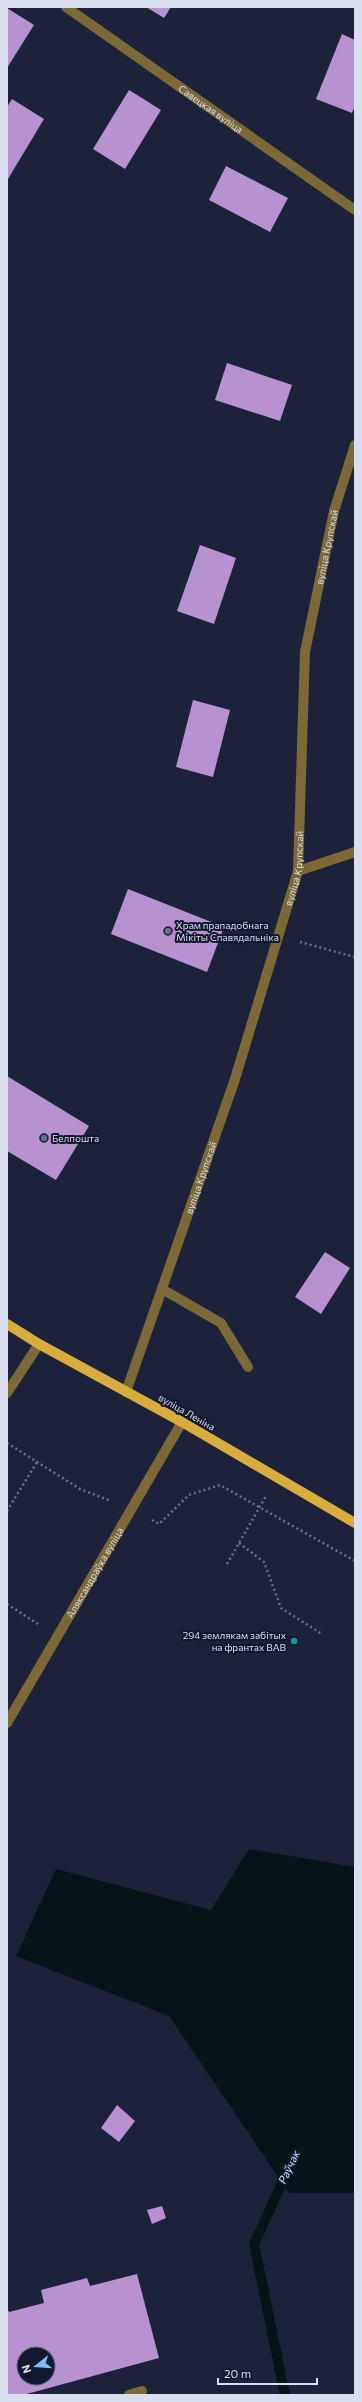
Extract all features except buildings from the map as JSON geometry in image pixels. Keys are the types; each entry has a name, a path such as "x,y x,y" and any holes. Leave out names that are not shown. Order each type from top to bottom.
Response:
{"main road":[{"name":"вуліца Леніна","path":"7,1324 39,1344 182,1422 276,1478 355,1522"}],"street":[{"name":"Савецкая вуліца","path":"66,7 355,210"},
{"name":"вуліца Крупскай","path":"126,1392 235,1079 298,871 305,652 334,511 355,445"},
{"path":"298,871 355,852"},
{"path":"162,1289 221,1323 248,1367"},
{"path":"7,1393 39,1344"},
{"name":"Аляксандраўка вуліца","path":"7,1723 182,1422"},
{"path":"129,2395 142,2391"}],"path":[{"path":"278,936 355,957"},
{"path":"7,1443 80,1489 132,1510 159,1524 189,1495 220,1485 260,1506 355,1561"},
{"path":"7,1511 37,1462"},
{"path":"227,1564 276,1478"},
{"path":"239,1543 264,1562 282,1608 322,1634"},
{"path":"7,1604 58,1636"}],"water":[{"path":"249,1849 355,1867 355,2193 289,2193 169,2016 16,1956 56,1869 211,1910"}],"waterway":[{"name":"Раўчак","path":"285,2395 254,2244 288,2170"}],"place":[{"name":"Храм прападобнага Мікіты Спавядальніка","path":"168,931"},
{"name":"Белпошта","path":"44,1138"},
{"name":"294 землякам забітых на франтах ВАВ","path":"294,1641"}]}
